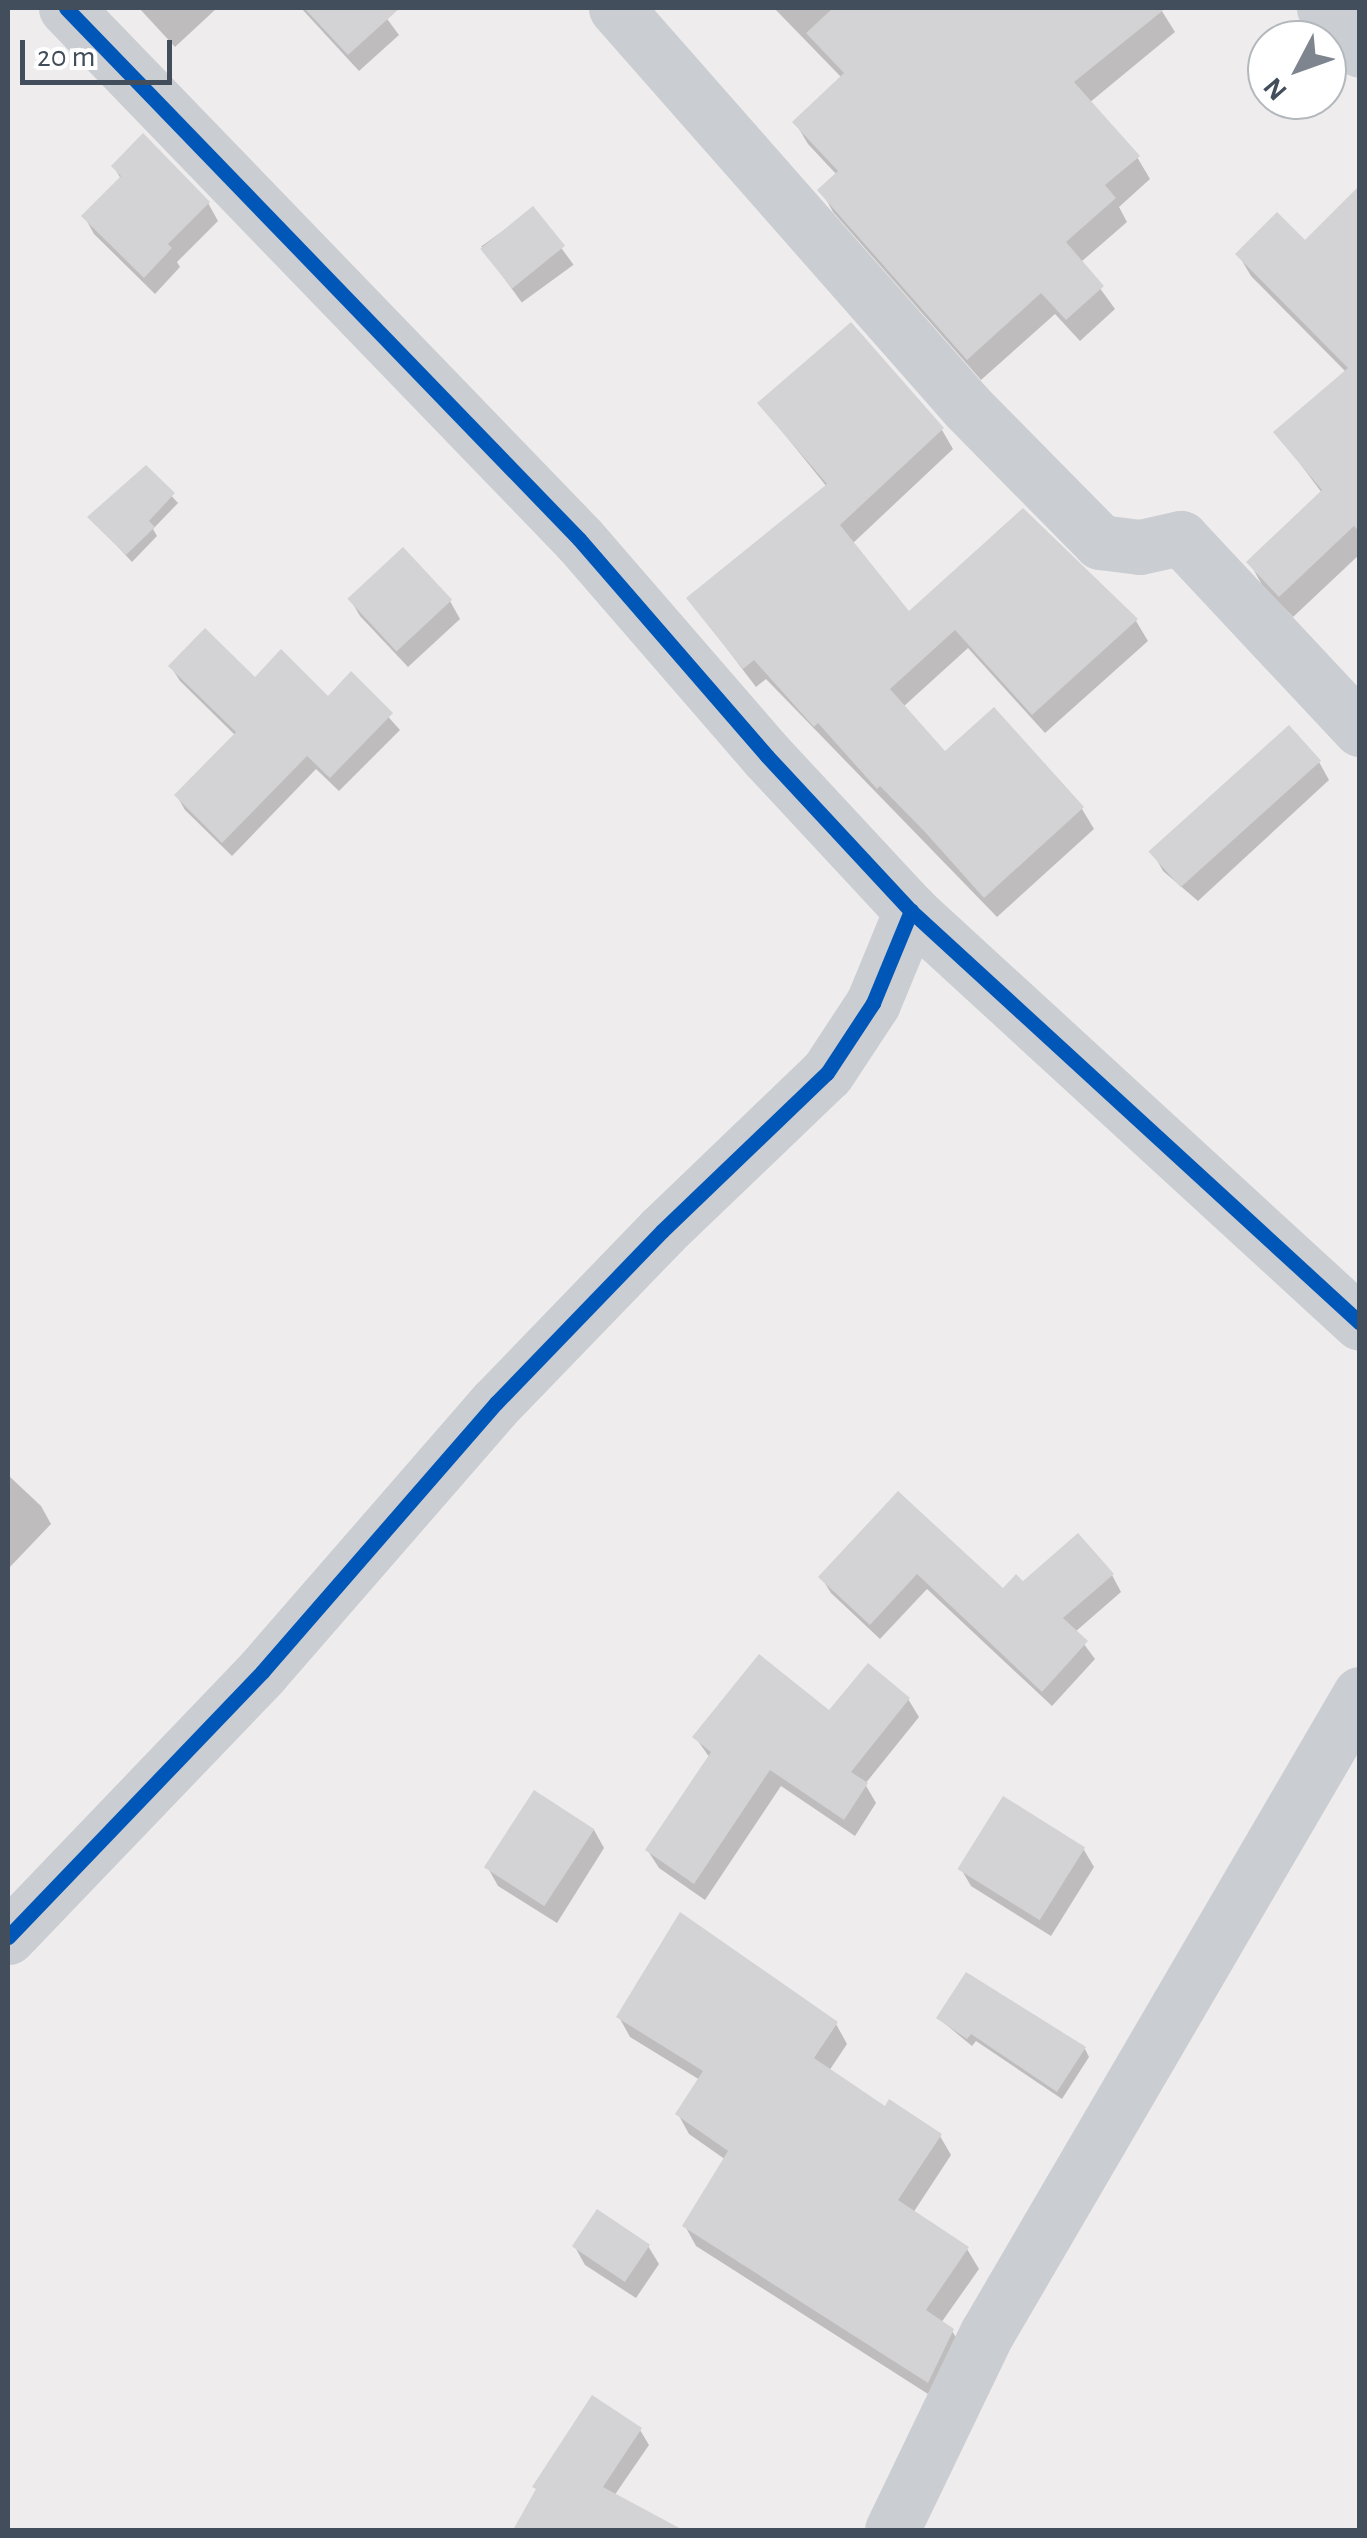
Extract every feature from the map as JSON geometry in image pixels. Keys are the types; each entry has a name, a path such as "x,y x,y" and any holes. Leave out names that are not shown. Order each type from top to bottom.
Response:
{"street":[{"path":"66,8 579,538 767,756 911,911 1360,1322"},
{"path":"616,8 967,408 1100,542 1140,547 1180,538 1360,729"},
{"path":"1324,8 1360,50"},
{"path":"8,1937 262,1672 496,1403 662,1231 828,1073 873,1003 911,911"},
{"path":"892,2530 988,2334 1360,1694"}],"building":[{"path":"304,8 400,8 348,55"},
{"path":"833,8 1166,8 1074,82 1140,156 1105,185 1116,198 1066,242 1104,286 1066,320 1041,293 967,360 817,190 838,171 792,122 844,73 806,33"},
{"path":"143,133 210,202 168,244 172,248 144,278 81,216 121,176 111,166"},
{"path":"1360,185 1360,533 1354,526 1279,597 1246,562 1322,490 1273,432 1348,368 1235,254 1277,212 1305,240"},
{"path":"533,206 565,246 512,288 480,249"},
{"path":"851,322 944,428 840,525 909,611 1023,508 1138,619 1032,715 955,630 890,689 945,751 994,707 1084,807 984,898 925,832 880,786 877,789 818,723 814,727 754,660 743,669 686,598 827,484 757,403"},
{"path":"146,465 175,493 149,521 155,527 126,555 87,517"},
{"path":"403,547 452,600 397,651 347,599"},
{"path":"205,628 255,677 281,649 328,696 351,671 393,713 330,778 307,756 222,843 174,795 236,732 168,666"},
{"path":"1289,725 1321,761 1181,887 1149,851"},
{"path":"898,1491 1003,1588 1016,1574 1023,1581 1078,1533 1114,1574 1063,1618 1088,1641 1042,1692 917,1574 870,1625 818,1577"},
{"path":"759,1654 829,1710 868,1663 910,1698 851,1772 868,1783 844,1820 770,1770 694,1884 645,1850 711,1752 692,1737"},
{"path":"534,1790 594,1829 544,1906 484,1867"},
{"path":"1003,1796 1085,1847 1040,1920 957,1869"},
{"path":"680,1912 838,2022 814,2058 885,2106 889,2099 942,2134 898,2200 969,2247 926,2310 954,2329 928,2383 682,2226 728,2151 675,2114 703,2071 616,2017"},
{"path":"966,1972 1086,2047 1057,2092 971,2034 967,2039 936,2018"},
{"path":"597,2209 650,2245 625,2282 572,2246"},
{"path":"592,2395 642,2428 603,2487 683,2530 513,2530 536,2489 532,2487"}],"cycle path":[{"path":"66,8 579,539 767,756 911,911 1360,1323"},
{"path":"8,1937 262,1672 496,1403 662,1231 827,1073 873,1003 911,911"}]}
